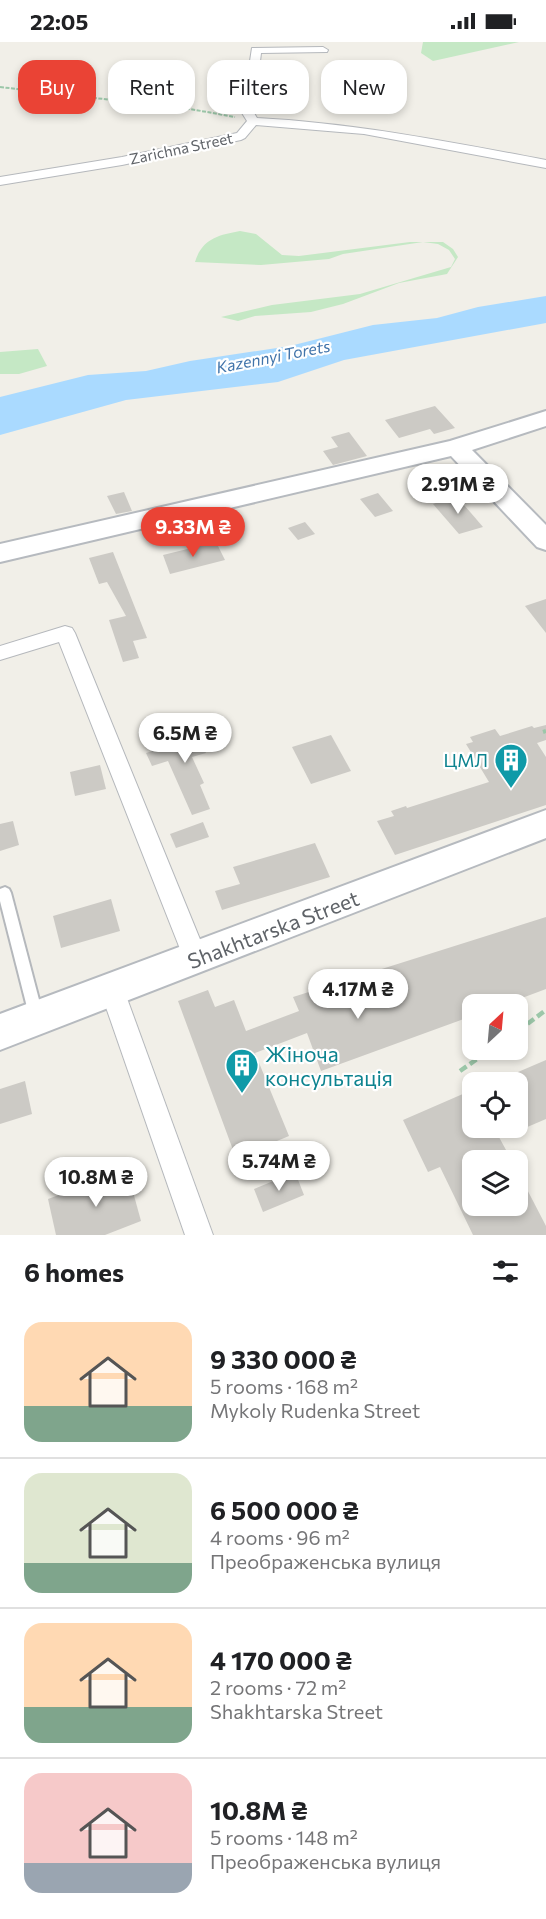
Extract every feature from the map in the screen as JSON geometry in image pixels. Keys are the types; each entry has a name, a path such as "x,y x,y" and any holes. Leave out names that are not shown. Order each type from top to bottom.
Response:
{"street":[{"name":"Zarichna Street","path":"0,181 241,136 253,121 248,113 254,46 323,50"},
{"path":"253,121 293,122 392,134 546,164"},
{"path":"0,553 456,447 546,418"},
{"path":"456,447 546,541"},
{"path":"0,653 65,633 196,960"},
{"name":"Shakhtarska Street","path":"0,1032 196,960 546,824"},
{"path":"111,990 200,1235"}],"lane":[{"path":"0,895 5,893 37,1018"}],"path":[{"path":"0,87 190,109 253,121"},
{"path":"528,1024 546,1010"},
{"path":"460,1071 476,1060"}],"green space":[{"path":"423,42 519,42 433,61 421,53"},
{"path":"240,231 256,234 282,255 299,256 423,242 343,254 329,259 261,265 195,262 202,248 212,239"},
{"path":"423,242 443,242 453,249 458,257 447,274 399,283 343,304 311,312 255,316 238,321 221,317 272,305 360,294 451,267 455,259 449,250 438,244"},
{"path":"38,349 47,366 19,374 0,374 0,352"}],"water":[{"name":"Kazennyi Torets","path":"546,296 546,323 344,360 278,382 126,400 0,435 0,397 88,375 146,371 190,361 290,346 373,325 437,318 478,307"}],"building":[{"path":"435,406 455,428 434,434 430,429 399,438 385,420"},
{"path":"349,432 367,456 333,465 323,451 338,447 331,437"},
{"path":"124,492 132,511 116,514 107,496"},
{"path":"378,493 393,511 375,517 360,499"},
{"path":"456,496 483,527 459,534 433,504"},
{"path":"305,522 315,534 298,540 288,528"},
{"path":"216,542 225,560 170,574 163,555"},
{"path":"113,552 147,638 133,641 139,658 123,662 109,620 126,616 107,582 99,584 89,558"},
{"path":"546,599 546,633 525,606"},
{"path":"191,720 206,753 192,757 204,783 200,785 210,809 192,815 168,761 152,766 146,753 177,743 170,727"},
{"name":"ЦМЛ","path":"546,725 546,740 537,743 546,757 546,805 395,855 377,821 394,816 391,811 489,782 466,744 473,742 470,737 495,729 500,736 532,726 534,728"},
{"path":"331,735 351,771 311,784 292,747"},
{"path":"100,765 106,789 75,796 70,772"},
{"path":"13,821 19,845 0,851 0,824"},
{"path":"203,822 209,837 176,848 170,834"},
{"path":"315,843 330,877 222,910 215,891 240,884 233,867"},
{"path":"111,899 120,931 61,948 53,916"},
{"path":"546,917 546,989 528,996 462,994 462,1020 321,1071 307,1033 255,1053 289,1136 236,1158 178,1001 208,990 215,1007 234,1000 246,1031 299,1011 293,997"},
{"path":"546,1060 546,1119 528,1127 528,1072 518,1072"},
{"path":"25,1081 32,1114 0,1124 0,1089"},
{"path":"462,1094 462,1138 499,1138 506,1150 462,1150 462,1212 440,1167 428,1172 403,1120"},
{"path":"127,1170 141,1221 105,1235 56,1235 48,1199"},
{"path":"295,1172 304,1195 263,1212 254,1189"},
{"path":"528,1191 546,1226 546,1235 473,1235 464,1216 528,1216"}],"place":[{"name":"ЦМЛ","path":"511,789"},
{"name":"Жіноча консультація","path":"242,1094"}]}
